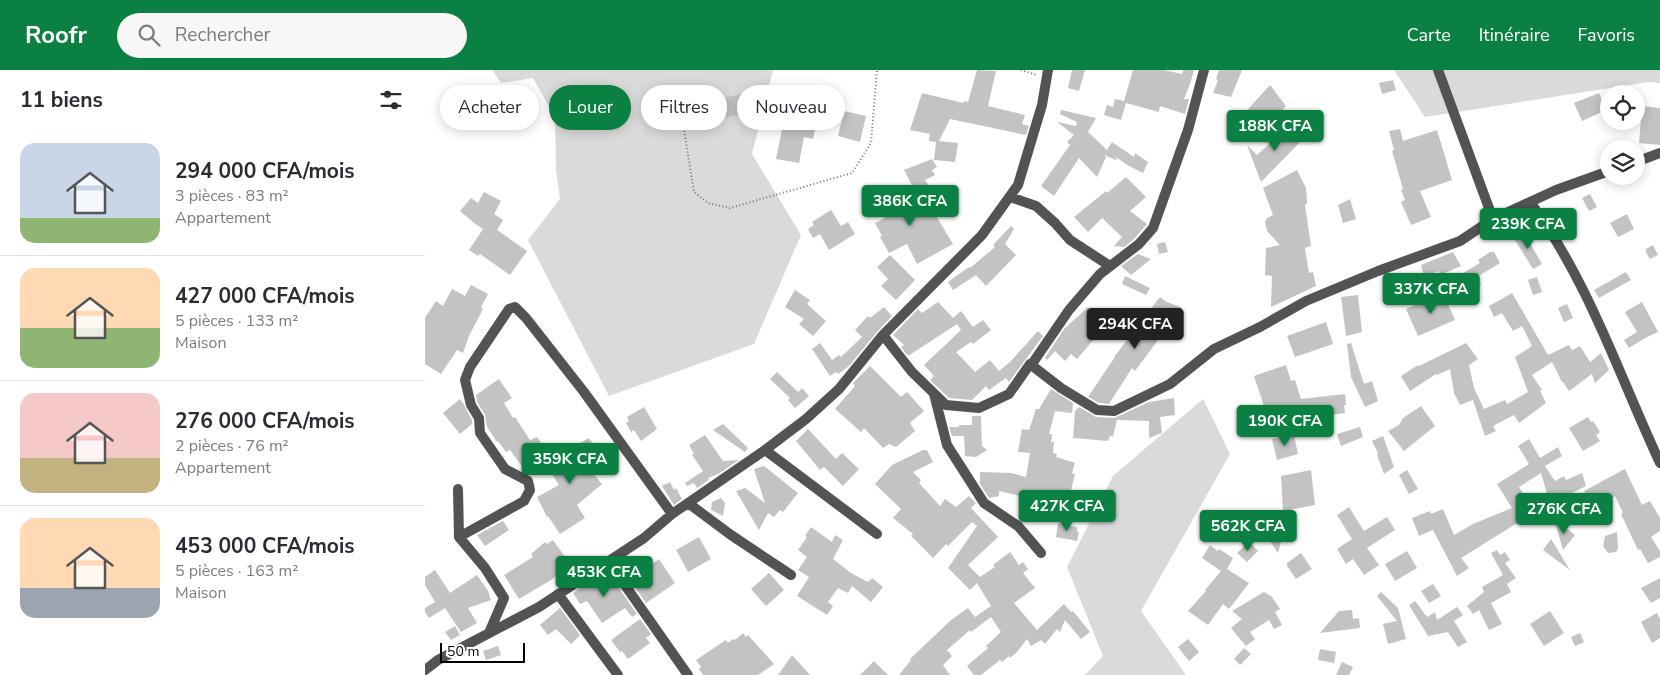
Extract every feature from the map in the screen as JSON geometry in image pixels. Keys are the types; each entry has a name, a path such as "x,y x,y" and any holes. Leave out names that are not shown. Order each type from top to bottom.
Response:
{"street":[{"path":"883,335 912,372 946,405 979,408 1009,394 1069,310 1100,274 1139,244 1153,228 1188,130 1204,70"},
{"path":"1438,70 1493,219"},
{"path":"425,670 438,660 539,606 644,538 672,514 765,450 806,419 839,389 883,335 982,234 1018,186 1042,105 1047,74"},
{"path":"1645,159 1660,154"},
{"path":"1030,364 1061,388 1097,410 1114,411 1170,384 1214,349 1260,327 1306,301 1378,270 1459,241 1493,219 1529,202 1556,190 1600,175"},
{"path":"1010,197 1036,206 1070,240 1110,266"},
{"path":"1529,202 1548,227 1580,283 1660,463"},
{"path":"459,536 524,501 530,490 528,481 505,470 480,433 479,418 471,405 465,380 470,366 509,308 515,307 526,318 584,392 672,514"},
{"path":"934,393 947,445 984,503 1018,526 1041,553"},
{"path":"765,450 877,534"},
{"path":"458,489 459,536 485,568 504,598 489,633"},
{"path":"688,503 731,535 791,575"},
{"path":"608,561 688,675"},
{"path":"557,594 618,675"}],"path":[{"path":"684,130 693,192 708,203 730,208 852,172 871,143 877,70"},
{"path":"1021,70 1047,74"}],"shaded area":[{"path":"492,70 773,70 769,85 737,85 737,130 758,130 752,154 801,235 754,344 609,396 528,240 560,199 556,170 555,130 631,130 631,85 549,85 549,107 539,89 539,85 537,85 533,78 501,83"},
{"path":"1394,70 1660,70 1660,83 1600,85 1600,90 1425,117"},
{"path":"1203,399 1230,454 1141,611 1186,675 1085,675 1103,656 1067,567 1113,476"}],"building":[{"path":"977,70 996,71 988,106 1025,115 1022,124 1029,126 1026,135 950,119 939,141 958,143 955,162 934,160 936,142 929,141 930,134 910,130 922,93 963,103 964,101 968,102"},
{"path":"1072,70 1085,70 1079,91 1068,88"},
{"path":"1133,70 1164,70 1182,74 1183,70 1194,70 1184,99 1189,99 1185,114 1160,106 1159,112 1126,103 1121,120 1104,115 1107,105 1113,107 1115,99 1124,101"},
{"path":"1219,70 1242,70 1231,97 1213,93 1218,80 1216,79"},
{"path":"1393,80 1396,90 1382,94 1379,83"},
{"path":"1270,85 1286,106 1260,136 1240,118"},
{"path":"1599,93 1600,113 1582,121 1574,103"},
{"path":"737,95 737,115 727,117 727,97"},
{"path":"1645,106 1660,108 1660,145 1645,144 1645,140 1639,140 1640,130 1645,130"},
{"path":"1061,110 1096,118 1088,132 1107,150 1112,142 1134,157 1135,153 1148,162 1143,173 1114,156 1116,160 1104,155 1106,157 1097,177 1079,158 1054,196 1041,186 1070,145 1067,142 1074,135 1057,122 1076,126 1077,122 1060,114"},
{"path":"845,111 866,116 860,142 838,136 839,130 845,130"},
{"path":"1292,123 1300,142 1261,182 1247,145 1257,155"},
{"path":"1400,129 1403,141 1437,130 1452,180 1420,191 1431,217 1411,225 1401,202 1405,200 1401,190 1403,189 1392,151 1394,150 1389,131"},
{"path":"782,130 815,130 813,139 804,137 799,163 776,159"},
{"path":"932,159 937,167 932,170 935,175 925,180 929,186 916,193 904,170"},
{"path":"1297,170 1306,188 1307,204 1305,205 1311,246 1305,248 1309,273 1313,272 1316,286 1271,307 1272,276 1265,275 1266,248 1280,245 1267,231 1265,222 1267,218 1273,215 1263,188"},
{"path":"1126,177 1146,197 1130,211 1147,224 1124,247 1114,246 1122,237 1102,218 1088,232 1074,217"},
{"path":"892,186 906,210 926,199 953,244 917,264 907,244 889,253 875,223 885,218 873,197"},
{"path":"484,192 501,201 494,214 503,220 497,230 527,251 510,275 480,254 478,256 469,250 483,229 460,211 471,198 478,203"},
{"path":"1590,194 1597,207 1589,211 1582,198"},
{"path":"1350,199 1356,219 1343,223 1338,205"},
{"path":"831,210 841,226 848,222 855,234 829,250 820,234 813,238 808,229 814,225 812,222"},
{"path":"1562,210 1569,225 1561,229 1553,214"},
{"path":"1627,214 1634,229 1618,237 1610,223"},
{"path":"1011,226 1014,229 1005,244 1016,255 986,286 976,275 953,290 948,282 970,268 995,247 993,245"},
{"path":"1523,231 1542,264 1533,269 1513,237"},
{"path":"1165,242 1168,252 1159,254 1157,244"},
{"path":"1653,245 1658,255 1650,259 1646,249"},
{"path":"1453,252 1461,266 1440,275 1439,271 1424,276 1421,265"},
{"path":"1490,252 1494,252 1500,263 1477,277 1481,284 1467,292 1458,276 1480,263 1478,260"},
{"path":"1138,254 1151,259 1131,275 1121,266"},
{"path":"890,255 915,280 896,300 881,286 888,279 877,267"},
{"path":"1626,272 1631,280 1599,298 1594,290"},
{"path":"1125,276 1150,288 1146,295 1122,284"},
{"path":"1537,277 1542,292 1533,295 1528,280"},
{"path":"471,285 488,294 481,307 483,309 469,336 463,353 457,350 441,374 425,364 425,318 436,301 443,306 452,289 465,296"},
{"path":"795,290 810,300 807,304 826,321 813,336 799,324 804,319 785,307"},
{"path":"1443,293 1455,320 1418,336 1406,309"},
{"path":"1512,293 1548,355 1569,345 1572,350 1563,355 1580,346 1590,362 1601,353 1609,370 1595,383 1592,374 1569,391 1552,362 1532,375 1542,390 1540,391 1546,403 1519,423 1514,415 1493,426 1496,431 1485,436 1473,400 1460,405 1454,393 1450,369 1436,374 1410,391 1401,376 1418,365 1466,343 1478,359 1469,365 1474,388 1484,409 1505,400 1507,404 1528,392 1515,357 1532,346 1522,326 1513,331 1502,313 1494,317 1489,306"},
{"path":"1358,295 1362,332 1346,336 1341,297"},
{"path":"1160,297 1182,308 1135,371 1132,368 1109,404 1099,403 1088,397 1114,357"},
{"path":"938,302 953,318 961,311 973,327 983,320 991,330 973,344 971,342 956,352 975,372 990,360 999,371 1010,362 1038,331 1043,336 1009,382 1006,378 989,390 986,386 972,400 949,398 930,380 934,376 924,365 961,330 957,324 908,356 901,347 904,345 893,335 918,309 922,313"},
{"path":"1642,302 1658,332 1629,348 1624,340 1637,332 1625,312"},
{"path":"1567,304 1573,318 1564,322 1558,308"},
{"path":"884,307 892,316 849,366 838,374 836,372 830,376 812,349 820,343 832,360 839,355 841,357 862,337 855,330 868,316 870,318"},
{"path":"1088,307 1102,318 1094,326 1100,332 1077,359 1071,354 1065,361 1055,351 1047,360 1045,358 1064,329"},
{"path":"1326,322 1333,344 1295,357 1287,336"},
{"path":"1351,343 1364,384 1372,381 1378,401 1365,407 1351,377 1347,344"},
{"path":"1286,365 1291,381 1295,380 1301,399 1345,394 1345,413 1324,416 1324,414 1316,415 1315,410 1267,416 1254,376"},
{"path":"870,366 901,397 907,392 924,411 910,423 915,431 896,447 889,444 883,448 864,428 861,432 835,409 855,386 853,383"},
{"path":"777,372 798,392 802,388 809,396 795,408 788,400 790,398 770,379"},
{"path":"499,379 512,398 504,403 513,418 515,417 530,440 537,437 548,453 524,469 510,450 506,452 497,442 487,427 485,415 477,402 476,395"},
{"path":"1051,389 1073,403 1072,413 1055,411 1049,434 1052,434 1051,443 1054,441 1053,453 1057,454 1056,457 1075,463 1072,473 1075,474 1070,494 1087,500 1082,514 1034,497 1033,499 999,491 999,496 989,498 980,484 980,472 1011,473 1026,477 1030,453 1018,452 1022,429 1029,430 1036,409 1039,409"},
{"path":"1174,398 1175,415 1160,417 1162,433 1149,438 1149,421 1117,420 1113,436 1110,436 1108,441 1073,438 1075,411 1079,407 1096,417 1114,418 1149,402"},
{"path":"460,399 472,420 472,424 460,434 443,413"},
{"path":"1421,406 1435,426 1404,451 1388,431 1399,425 1403,418"},
{"path":"644,407 657,429 641,441 634,430 631,432 626,423 629,421 627,417"},
{"path":"972,416 981,416 982,446 987,450 976,457 965,456 964,436 952,436 949,427 972,425"},
{"path":"1588,417 1600,432 1596,435 1600,441 1583,451 1569,428"},
{"path":"723,424 748,448 745,452 713,430"},
{"path":"1360,427 1363,437 1341,446 1337,434"},
{"path":"808,429 836,459 842,453 859,469 843,486 824,467 820,470 796,441"},
{"path":"705,435 723,461 739,460 718,474 708,478 709,480 697,488 694,483 687,486 685,483 703,471 692,455 694,454 689,445"},
{"path":"1294,435 1298,454 1277,460 1272,439"},
{"path":"1383,436 1394,467 1384,474 1377,455 1378,453 1372,441"},
{"path":"589,438 600,455 585,464 602,484 577,505 585,518 560,534 547,517 537,497 559,485 545,463"},
{"path":"1529,439 1540,458 1558,447 1562,456 1545,466 1555,481 1564,476 1566,480 1582,473 1586,486 1550,504 1541,473 1519,487 1535,512 1461,558 1469,568 1457,576 1433,530 1419,536 1412,518 1430,511 1431,514 1443,509 1454,535 1473,524 1512,508 1497,484 1529,464 1518,446"},
{"path":"923,450 927,450 933,462 913,472 921,480 919,483 940,506 945,499 956,507 969,496 976,503 971,508 998,537 968,565 980,577 995,567 993,565 1010,552 1019,565 1023,562 1028,569 1023,573 1035,588 1014,603 1037,630 1064,604 1071,612 1073,611 1090,632 1081,639 1065,620 1060,632 1057,629 1045,644 1041,640 1031,646 1027,639 1010,658 1009,656 1002,662 1000,660 981,675 974,675 967,666 988,648 986,646 1001,632 991,617 971,632 970,630 947,650 952,656 943,665 950,675 899,675 910,659 951,620 968,608 975,617 991,606 977,583 970,590 948,568 977,526 972,522 933,558 911,536 913,534 893,518 901,509 875,484 892,465"},
{"path":"764,466 798,493 783,512 780,510 774,517 768,513 759,530 736,491 745,488 765,503 754,469"},
{"path":"1625,469 1642,505 1650,501 1660,518 1660,531 1651,537 1660,551 1660,557 1648,563 1640,549 1638,550 1621,514 1623,513 1615,496 1597,506 1596,504 1591,506 1584,491"},
{"path":"1311,470 1315,505 1283,511 1281,476"},
{"path":"1407,470 1418,489 1409,494 1399,475"},
{"path":"670,482 682,499 674,505 662,486"},
{"path":"721,498 725,503 723,516 711,510 712,502"},
{"path":"1349,507 1364,531 1387,517 1395,530 1367,548 1379,565 1364,575 1353,559 1346,564 1337,549 1352,539 1337,515"},
{"path":"1554,519 1575,535 1563,550"},
{"path":"503,521 509,530 485,546 477,535"},
{"path":"1275,521 1286,522 1278,553 1270,541"},
{"path":"1058,523 1077,527 1077,532 1079,532 1077,541 1056,537"},
{"path":"811,527 832,542 835,535 843,540 833,559 851,573 868,582 872,578 883,587 871,602 852,586 848,593 838,588 828,602 833,606 827,615 797,596 809,577 798,570 807,557 798,550"},
{"path":"1617,532 1618,549 1616,552 1608,553 1603,546 1605,536"},
{"path":"699,537 711,559 688,572 676,550"},
{"path":"1551,539 1570,570 1543,550"},
{"path":"553,540 565,557 561,559 567,566 551,580 519,599 504,575 533,557 531,554 545,542 547,544"},
{"path":"1249,541 1258,551 1247,562 1237,553"},
{"path":"1210,545 1233,558 1227,569 1249,583 1229,609 1223,604 1208,625 1188,611 1221,571 1202,558"},
{"path":"1497,550 1500,555 1505,552 1510,560 1505,563 1516,578 1507,584 1511,592 1491,603 1502,624 1489,630 1479,610 1473,614 1467,606 1484,592 1482,587 1503,575 1491,553"},
{"path":"1407,551 1417,568 1395,581 1385,564"},
{"path":"1301,553 1312,569 1296,579 1287,563"},
{"path":"659,559 675,583 646,603 632,583 651,570 648,567"},
{"path":"435,570 450,593 477,575 488,591 491,600 468,608 477,623 461,632 445,608 429,618 425,608 435,602 425,585 425,577"},
{"path":"604,572 612,583 614,581 637,614 632,617 625,608 602,623 587,601 580,604 573,593"},
{"path":"769,573 784,590 766,606 751,589"},
{"path":"1660,578 1660,598 1651,603 1641,588"},
{"path":"1433,584 1441,596 1429,603 1421,591"},
{"path":"1264,592 1272,597 1280,609 1275,612 1282,625 1274,629 1269,620 1250,632 1255,639 1246,646 1231,628 1242,619 1232,611"},
{"path":"1381,592 1398,608 1406,639 1388,644 1383,624 1397,621 1377,596"},
{"path":"1415,601 1427,617 1435,612 1437,620 1457,607 1463,615 1454,621 1467,642 1458,647 1448,632 1428,636 1409,605"},
{"path":"560,608 580,635 571,644 556,629 548,635 540,625"},
{"path":"1352,610 1353,619 1359,618 1360,628 1320,633 1339,611"},
{"path":"1550,611 1564,633 1544,646 1530,624"},
{"path":"1657,613 1660,619 1660,638 1652,643 1641,622"},
{"path":"640,619 651,634 646,638 650,643 628,659 611,640"},
{"path":"455,626 460,635 451,640 445,632"},
{"path":"743,633 746,637 748,635 774,664 758,675 703,675 699,669 701,667 696,660 726,640 728,643"},
{"path":"1580,633 1584,642 1575,646 1571,637"},
{"path":"1188,639 1199,652 1189,661 1178,647"},
{"path":"498,646 501,655 486,660 483,651"},
{"path":"1244,648 1251,654 1240,665 1234,659"},
{"path":"1320,649 1336,652 1334,663 1318,660"},
{"path":"792,655 810,675 778,675"},
{"path":"874,661 888,675 860,675"},
{"path":"1342,662 1353,667 1349,675 1336,675"}]}
